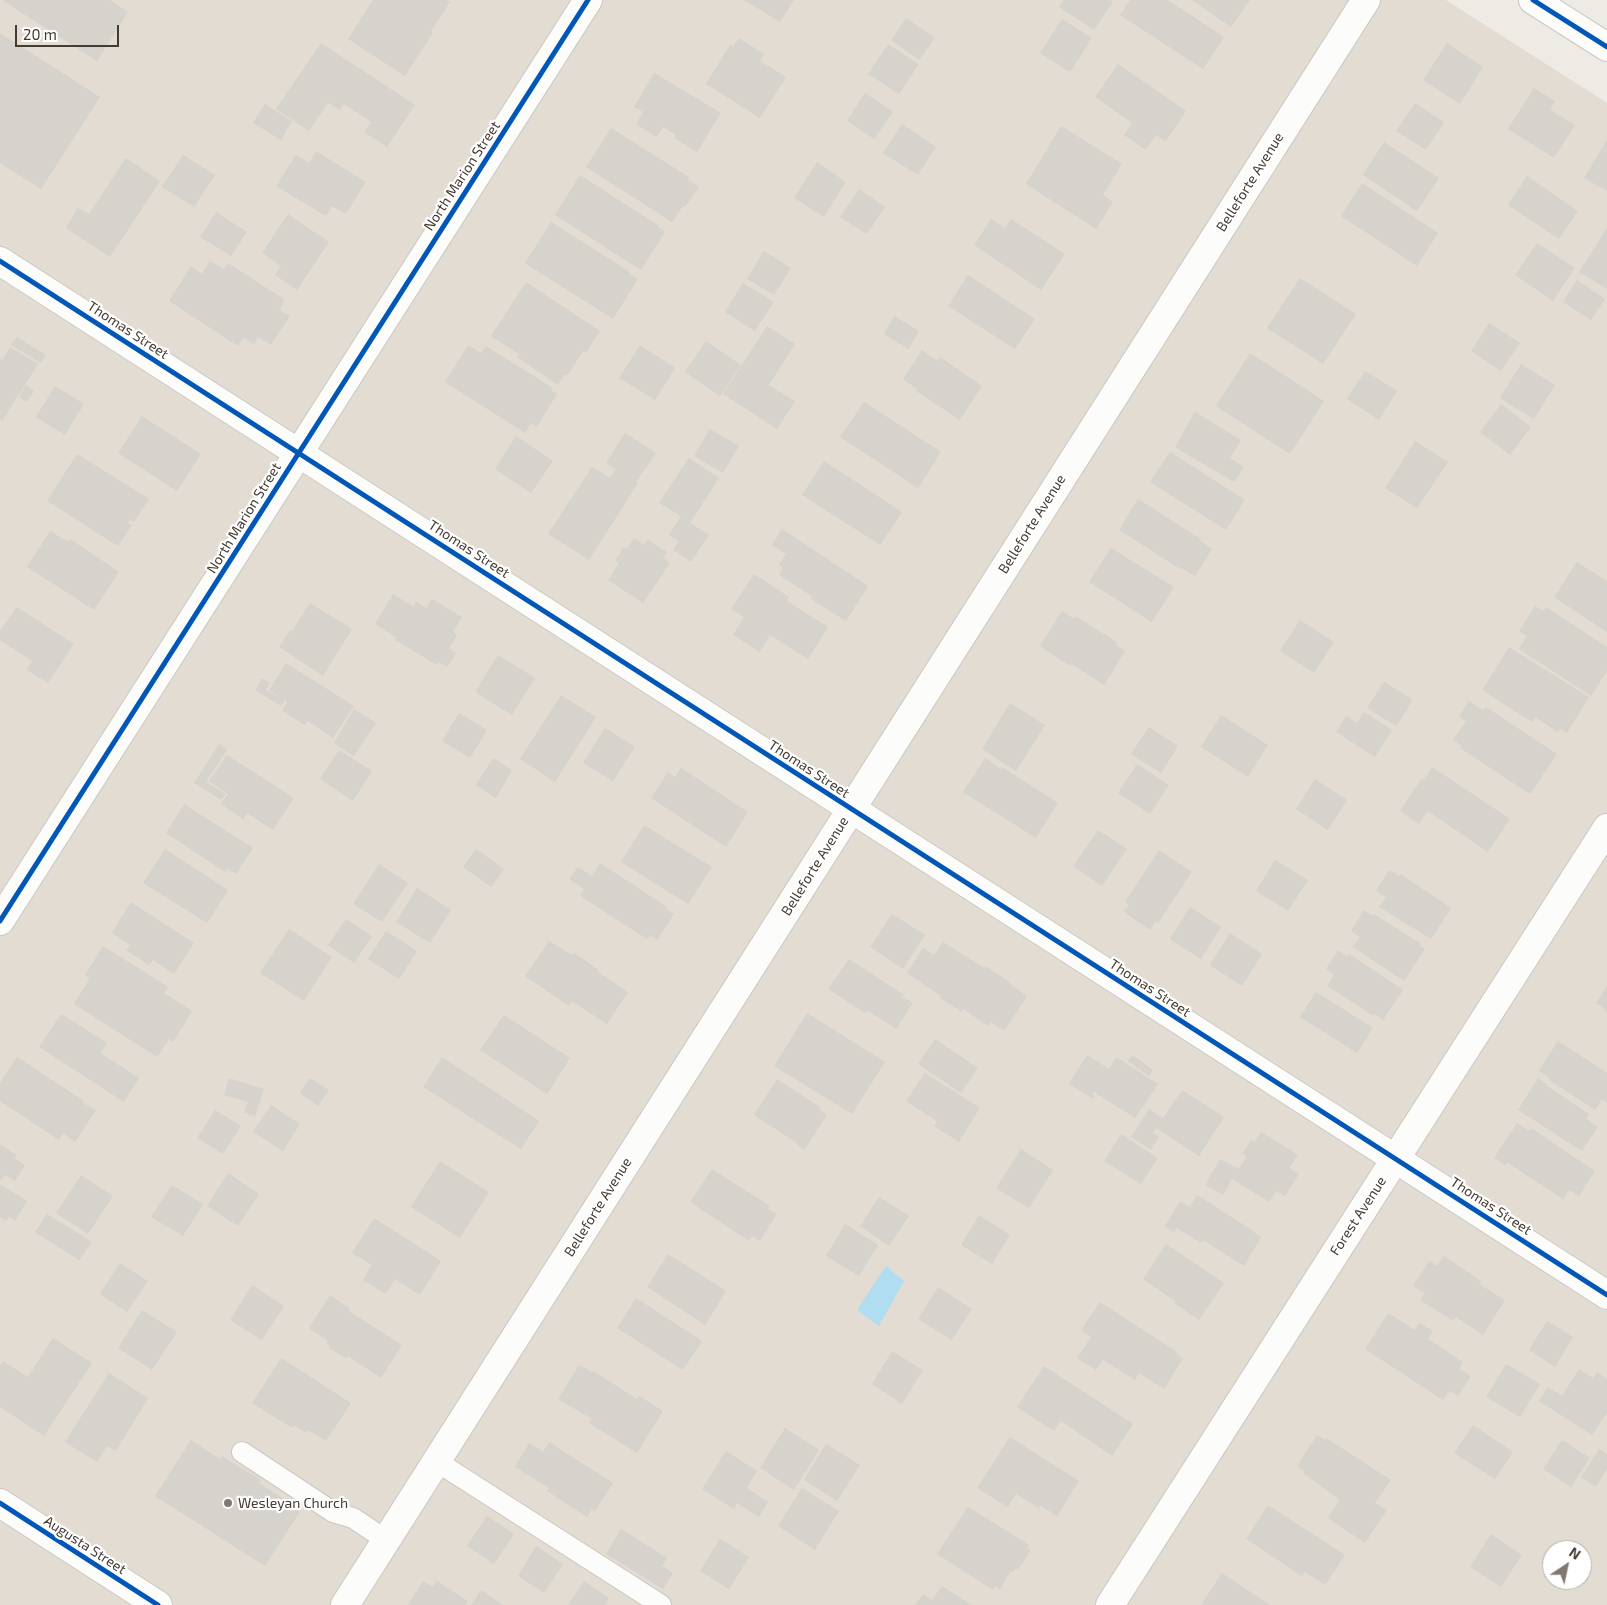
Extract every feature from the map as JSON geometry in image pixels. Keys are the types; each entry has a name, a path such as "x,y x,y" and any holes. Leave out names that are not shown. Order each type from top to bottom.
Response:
{"street":[{"name":"North Marion Street","path":"0,921 588,0"},
{"name":"Belleforte Avenue","path":"345,1605 1366,0"},
{"path":"1533,0 1607,47"},
{"name":"Thomas Street","path":"0,261 1607,1294"},
{"name":"Forest Avenue","path":"1110,1605 1607,828"},
{"name":"Augusta Street","path":"0,1503 158,1605"}],"lane":[{"path":"242,1452 333,1512 353,1518 386,1540"},
{"path":"436,1461 661,1605"}],"shaded area":[{"path":"0,0 1446,0 1607,103 1607,1605 0,1605"}],"water":[{"path":"886,1266 904,1281 879,1326 857,1310"}],"building":[{"path":"2,0 110,0 128,12 97,61"},
{"path":"373,0 447,0 450,2 431,31 433,33 405,76 348,39"},
{"path":"744,0 794,0 780,22"},
{"path":"1064,0 1110,0 1113,2 1094,30 1059,7"},
{"path":"1130,0 1168,0 1224,37 1203,69 1120,15"},
{"path":"1192,0 1250,0 1231,27"},
{"path":"906,18 935,38 919,60 891,40"},
{"path":"1062,19 1092,38 1070,72 1040,53"},
{"path":"0,33 100,97 41,189 0,163"},
{"path":"739,38 764,54 760,61 786,77 760,118 706,84 730,45 733,47"},
{"path":"321,43 415,105 387,147 364,132 371,122 344,104 340,110 328,103 309,131 276,109"},
{"path":"1447,43 1483,67 1460,104 1423,80"},
{"path":"888,44 919,64 899,94 868,74"},
{"path":"1118,64 1186,111 1166,141 1156,135 1146,150 1124,135 1132,123 1095,97"},
{"path":"654,73 721,113 697,152 674,138 676,135 663,127 656,137 636,124 643,112 634,107"},
{"path":"1534,88 1555,101 1550,110 1575,125 1554,158 1508,129"},
{"path":"865,93 893,112 874,139 847,121"},
{"path":"1415,103 1444,122 1426,150 1396,131"},
{"path":"265,104 292,121 281,140 253,123"},
{"path":"902,124 936,147 918,175 883,153"},
{"path":"1061,126 1122,164 1103,195 1113,202 1096,229 1026,184"},
{"path":"611,128 689,177 688,180 699,187 672,222 586,167"},
{"path":"1607,140 1607,191 1584,178"},
{"path":"1384,142 1439,178 1417,211 1363,175"},
{"path":"316,151 366,182 346,214 332,206 326,216 276,186 296,155 309,163"},
{"path":"183,155 215,175 194,207 162,187"},
{"path":"126,158 160,181 110,257 66,228 78,208 89,214"},
{"path":"817,162 846,182 824,217 794,198"},
{"path":"580,175 659,226 665,232 641,270 555,215"},
{"path":"1527,176 1578,211 1559,239 1508,205"},
{"path":"1362,183 1438,233 1417,266 1341,216"},
{"path":"859,189 885,207 867,234 840,217"},
{"path":"216,212 247,232 231,256 200,237"},
{"path":"288,214 329,242 297,290 275,275 281,266 262,253"},
{"path":"991,219 1005,228 1011,219 1065,254 1041,290 974,245"},
{"path":"551,222 638,279 613,319 525,263"},
{"path":"1607,228 1607,289 1579,272"},
{"path":"1537,243 1575,268 1553,301 1515,275"},
{"path":"764,251 791,268 774,295 747,279"},
{"path":"210,261 224,269 228,263 285,300 279,310 290,316 271,345 258,337 254,344 244,337 238,346 169,301 191,266 202,274"},
{"path":"968,275 1035,319 1015,349 948,306"},
{"path":"1300,278 1356,314 1323,364 1267,328"},
{"path":"1577,280 1605,299 1591,320 1563,302"},
{"path":"526,282 600,331 586,353 583,351 567,376 565,374 558,385 517,357 519,354 491,336"},
{"path":"743,283 774,302 755,331 725,312"},
{"path":"894,316 919,331 908,349 884,334"},
{"path":"1489,323 1520,343 1501,371 1471,351"},
{"path":"767,326 795,344 769,385 795,401 777,429 723,394"},
{"path":"17,337 46,355 41,363 11,345"},
{"path":"706,341 741,365 720,396 685,372"},
{"path":"468,345 481,353 486,346 553,388 551,390 557,394 537,427 531,423 525,433 445,382"},
{"path":"640,345 675,368 655,400 619,378"},
{"path":"10,347 38,364 2,421 0,419 0,358 2,360"},
{"path":"922,350 937,361 940,357 982,386 960,420 916,391 917,389 903,379"},
{"path":"1250,353 1324,401 1290,454 1216,406"},
{"path":"1521,364 1555,385 1534,419 1500,398"},
{"path":"1365,371 1397,391 1379,420 1347,399"},
{"path":"26,385 34,391 27,402 19,397"},
{"path":"55,386 84,404 65,435 36,417"},
{"path":"864,402 941,452 918,488 840,437"},
{"path":"1501,404 1531,427 1510,455 1480,432"},
{"path":"1195,412 1241,440 1230,458 1244,467 1234,482 1175,447"},
{"path":"142,416 201,454 177,491 118,453"},
{"path":"710,429 739,446 723,473 694,456"},
{"path":"625,433 656,453 636,482 638,483 589,560 548,534 592,467 610,478 616,469 606,463"},
{"path":"516,436 553,461 531,493 495,469"},
{"path":"1415,441 1448,462 1417,508 1385,488"},
{"path":"1170,452 1245,500 1226,530 1150,482"},
{"path":"77,454 149,499 134,522 130,520 128,523 132,525 118,546 47,501"},
{"path":"689,458 719,478 690,523 709,535 691,562 673,550 679,541 669,535 681,516 659,503"},
{"path":"824,461 902,512 880,545 802,495"},
{"path":"1138,499 1201,539 1200,541 1212,549 1195,576 1182,570 1119,530"},
{"path":"782,529 868,586 846,621 811,599 813,597 779,575 783,567 779,565 786,554 772,545"},
{"path":"50,531 68,542 70,539 119,572 94,610 27,567"},
{"path":"634,538 644,545 648,540 667,552 663,558 670,563 643,603 608,580 619,563 615,561 624,547 627,549"},
{"path":"1111,548 1174,587 1152,622 1089,582"},
{"path":"1577,562 1607,581 1607,632 1554,597"},
{"path":"754,574 789,597 787,601 828,627 808,659 770,635 760,652 733,635 744,617 731,609"},
{"path":"393,594 414,607 416,602 426,608 432,599 462,617 453,632 457,635 449,648 456,653 447,667 438,662 437,665 395,640 397,638 375,624"},
{"path":"310,603 352,629 323,676 279,647"},
{"path":"1535,606 1543,611 1546,607 1607,647 1607,671 1591,696 1519,649 1527,636 1519,631"},
{"path":"17,607 74,644 48,683 27,670 32,661 0,640 0,631"},
{"path":"1062,611 1074,619 1075,616 1117,642 1116,645 1125,651 1104,685 1040,646"},
{"path":"1300,620 1334,642 1314,673 1280,651"},
{"path":"1509,647 1589,697 1567,733 1560,729 1558,732 1535,717 1532,722 1482,690"},
{"path":"498,655 535,678 512,715 475,692"},
{"path":"286,663 354,706 333,738 308,721 305,725 282,711 287,702 285,700 281,706 255,690 262,678 270,683 266,690 282,699 269,690"},
{"path":"1384,682 1413,700 1396,726 1367,708"},
{"path":"561,695 596,717 555,782 520,759"},
{"path":"1469,701 1483,710 1486,707 1557,754 1530,794 1460,748 1462,746 1453,740 1466,721 1459,716"},
{"path":"1010,703 1045,725 1016,771 982,749"},
{"path":"354,709 376,723 354,756 334,743"},
{"path":"1364,712 1392,730 1375,757 1336,732 1346,716 1357,723"},
{"path":"459,713 487,730 470,758 442,741"},
{"path":"1221,715 1268,745 1248,777 1201,747"},
{"path":"1149,727 1178,746 1161,773 1131,754"},
{"path":"605,728 635,747 613,781 583,763"},
{"path":"219,744 227,750 206,782 226,794 221,800 194,783"},
{"path":"339,750 372,771 353,801 320,779"},
{"path":"227,755 294,798 273,830 247,813 243,819 221,804 228,794 209,781"},
{"path":"493,758 512,770 496,798 476,785"},
{"path":"985,758 1058,803 1036,838 963,792"},
{"path":"1137,764 1169,785 1150,814 1118,793"},
{"path":"1432,767 1510,819 1488,852 1428,811 1419,824 1400,811 1422,778 1424,780"},
{"path":"681,768 748,812 726,847 651,798 668,772 675,777"},
{"path":"1315,779 1347,800 1328,830 1296,809"},
{"path":"184,804 253,848 236,874 226,868 225,872 166,833"},
{"path":"644,825 712,867 688,904 621,862"},
{"path":"1098,830 1127,849 1102,886 1073,866"},
{"path":"165,849 228,890 207,923 143,883"},
{"path":"476,849 504,869 491,887 463,867"},
{"path":"1159,850 1192,872 1158,923 1156,921 1150,930 1124,912 1129,905 1125,902"},
{"path":"1275,860 1308,880 1288,911 1256,891"},
{"path":"600,863 667,907 666,909 674,914 657,940 650,935 647,939 580,896 584,889 569,879 578,867 592,876"},
{"path":"379,864 408,883 382,922 353,904"},
{"path":"1389,870 1399,876 1400,874 1451,908 1431,939 1379,907 1386,897 1376,891"},
{"path":"417,888 451,910 430,943 396,922"},
{"path":"131,902 194,943 174,974 153,960 149,965 126,950 130,945 112,933"},
{"path":"1190,907 1221,927 1201,959 1170,939"},
{"path":"1364,910 1373,916 1374,914 1421,944 1420,946 1425,949 1404,981 1353,947 1360,937 1351,931"},
{"path":"892,914 925,935 903,969 870,947"},
{"path":"346,919 372,936 354,963 328,945"},
{"path":"289,929 332,957 304,1001 260,973"},
{"path":"386,931 417,951 399,979 368,959"},
{"path":"1230,933 1262,954 1242,986 1210,965"},
{"path":"549,941 572,955 574,953 628,992 607,1024 572,1001 569,1006 525,976"},
{"path":"943,942 984,968 985,966 1027,996 1004,1031 991,1022 988,1026 963,1009 962,1012 907,973 923,948 934,955"},
{"path":"103,946 168,987 164,993 192,1011 173,1042 169,1039 157,1057 74,1004 90,978 85,975"},
{"path":"1338,950 1347,956 1349,954 1403,990 1383,1020 1327,986 1334,975 1326,969"},
{"path":"849,959 913,1003 896,1029 867,1010 865,1013 828,989"},
{"path":"1607,986 1607,1012 1596,1003"},
{"path":"1316,992 1373,1028 1357,1053 1300,1017"},
{"path":"807,1013 885,1062 852,1114 774,1066"},
{"path":"61,1014 107,1043 100,1053 139,1078 124,1102 39,1047"},
{"path":"504,1015 570,1058 547,1094 480,1050"},
{"path":"935,1039 978,1068 961,1093 918,1064"},
{"path":"1558,1041 1607,1073 1607,1103 1602,1099 1595,1110 1549,1080 1550,1078 1539,1071"},
{"path":"1087,1055 1109,1069 1116,1057 1158,1084 1135,1118 1094,1092 1092,1094 1095,1096 1093,1099 1069,1084"},
{"path":"1132,1055 1153,1070 1149,1076 1128,1061"},
{"path":"17,1057 96,1110 75,1142 63,1133 59,1140 0,1101 0,1083"},
{"path":"442,1057 539,1121 521,1149 423,1087"},
{"path":"925,1073 980,1108 959,1142 934,1126 937,1121 906,1101"},
{"path":"229,1078 264,1089 255,1116 244,1113 248,1102 224,1095"},
{"path":"310,1078 329,1090 318,1106 300,1093"},
{"path":"1538,1078 1589,1114 1586,1119 1598,1127 1582,1151 1518,1110"},
{"path":"777,1079 820,1107 819,1109 827,1115 804,1150 797,1143 754,1115"},
{"path":"1182,1090 1224,1117 1199,1156 1156,1128 1153,1133 1159,1137 1151,1150 1131,1137 1149,1109 1163,1118"},
{"path":"271,1105 300,1124 283,1151 253,1132"},
{"path":"215,1110 241,1126 223,1154 197,1138"},
{"path":"1517,1123 1529,1131 1531,1128 1595,1171 1579,1196 1569,1190 1563,1199 1508,1163 1506,1165 1494,1158"},
{"path":"1261,1132 1298,1155 1289,1168 1299,1174 1285,1196 1276,1191 1269,1202 1232,1179 1223,1195 1205,1185 1220,1159 1239,1169 1247,1156 1242,1154 1251,1140 1255,1142"},
{"path":"1121,1134 1158,1158 1141,1184 1104,1161"},
{"path":"0,1144 17,1155 14,1158 25,1165 15,1181 5,1175 0,1179"},
{"path":"1021,1149 1053,1170 1029,1208 996,1188"},
{"path":"440,1161 489,1192 460,1238 411,1207"},
{"path":"712,1169 770,1206 768,1209 777,1214 760,1241 752,1236 749,1241 690,1202"},
{"path":"228,1173 259,1194 238,1226 207,1206"},
{"path":"81,1175 113,1196 88,1234 56,1213"},
{"path":"0,1184 27,1201 15,1221 9,1216 6,1221 0,1217"},
{"path":"172,1185 203,1204 183,1236 151,1217"},
{"path":"1197,1195 1261,1237 1244,1266 1203,1240 1201,1243 1177,1228 1174,1232 1165,1226 1180,1201 1190,1207"},
{"path":"879,1197 909,1216 889,1246 860,1226"},
{"path":"47,1214 92,1242 79,1260 35,1232"},
{"path":"979,1215 1010,1235 992,1264 961,1245"},
{"path":"374,1218 441,1261 420,1295 395,1279 386,1294 363,1280 372,1265 352,1253"},
{"path":"845,1224 878,1245 859,1276 826,1256"},
{"path":"1166,1244 1224,1283 1199,1320 1143,1279"},
{"path":"668,1254 726,1291 705,1325 647,1287"},
{"path":"1444,1256 1481,1281 1479,1284 1505,1300 1483,1335 1456,1317 1453,1321 1420,1300 1425,1293 1413,1286 1429,1261 1437,1266"},
{"path":"120,1263 148,1281 127,1312 100,1294"},
{"path":"252,1285 284,1306 262,1340 230,1320"},
{"path":"938,1287 972,1309 952,1340 918,1319"},
{"path":"330,1295 350,1309 349,1311 402,1345 381,1378 348,1356 347,1359 329,1348 330,1346 326,1343 328,1341 309,1328"},
{"path":"636,1298 702,1341 683,1370 617,1328"},
{"path":"1100,1302 1177,1352 1183,1358 1164,1389 1139,1373 1135,1380 1103,1360 1096,1370 1077,1358 1091,1337 1081,1330"},
{"path":"142,1310 177,1332 152,1370 118,1348"},
{"path":"1388,1313 1415,1330 1420,1323 1433,1331 1428,1339 1463,1362 1459,1369 1471,1376 1458,1396 1450,1391 1443,1400 1365,1349"},
{"path":"1547,1321 1573,1337 1555,1367 1529,1350"},
{"path":"53,1338 92,1363 44,1436 0,1407 0,1366 3,1361 28,1377"},
{"path":"892,1351 923,1370 902,1404 872,1384"},
{"path":"281,1358 351,1403 326,1441 308,1430 306,1433 294,1425 292,1428 252,1403"},
{"path":"1506,1364 1540,1384 1520,1417 1486,1397"},
{"path":"579,1365 593,1371 637,1399 639,1396 663,1411 637,1453 589,1423 592,1419 558,1399"},
{"path":"1044,1366 1133,1424 1112,1456 1061,1421 1054,1431 1017,1407"},
{"path":"1579,1369 1593,1378 1597,1372 1607,1379 1607,1413 1592,1435 1539,1401 1548,1387 1562,1396"},
{"path":"109,1373 148,1398 116,1451 107,1446 97,1462 65,1442"},
{"path":"1473,1425 1513,1452 1495,1479 1454,1453"},
{"path":"785,1428 819,1450 794,1490 760,1468"},
{"path":"1317,1435 1325,1440 1326,1438 1391,1480 1375,1503 1387,1510 1365,1543 1328,1518 1340,1500 1303,1473 1304,1471 1297,1466"},
{"path":"1010,1437 1079,1481 1057,1516 1040,1505 1039,1508 1016,1494 1008,1507 977,1488"},
{"name":"Wesleyan Church","path":"191,1440 220,1459 222,1456 261,1480 259,1483 301,1510 265,1566 155,1496"},
{"path":"1562,1440 1590,1458 1571,1487 1543,1469"},
{"path":"549,1442 613,1483 595,1511 592,1509 587,1517 547,1491 549,1488 515,1467 529,1443 543,1452"},
{"path":"826,1444 860,1465 837,1501 804,1480"},
{"path":"1599,1449 1607,1454 1607,1469 1596,1487 1581,1477"},
{"path":"726,1451 757,1471 747,1488 768,1502 759,1517 737,1503 734,1509 702,1489"},
{"path":"802,1488 839,1511 815,1550 778,1526"},
{"path":"1268,1505 1345,1555 1325,1585 1305,1572 1302,1576 1246,1539"},
{"path":"968,1507 1029,1545 1027,1548 1031,1550 1018,1570 1011,1571 1000,1589 995,1586 993,1590 937,1554"},
{"path":"487,1516 514,1534 494,1564 467,1546"},
{"path":"621,1529 667,1558 662,1566 673,1573 663,1589 606,1554"},
{"path":"1491,1534 1522,1555 1501,1587 1470,1567"},
{"path":"720,1539 749,1557 729,1589 700,1571"},
{"path":"536,1546 563,1564 544,1593 518,1576"},
{"path":"1222,1573 1270,1605 1201,1605"},
{"path":"423,1581 433,1587 437,1581 468,1601 465,1605 408,1605"},
{"path":"584,1581 609,1598 605,1605 568,1605"},
{"path":"942,1586 972,1605 915,1605 923,1594 932,1600"},
{"path":"481,1590 503,1605 471,1605"}],"cycle path":[{"path":"0,921 588,0"},
{"path":"1533,0 1607,47"},
{"path":"0,261 1607,1295"},
{"path":"0,1503 158,1605"}],"place":[{"name":"Wesleyan Church","path":"228,1503"}]}
